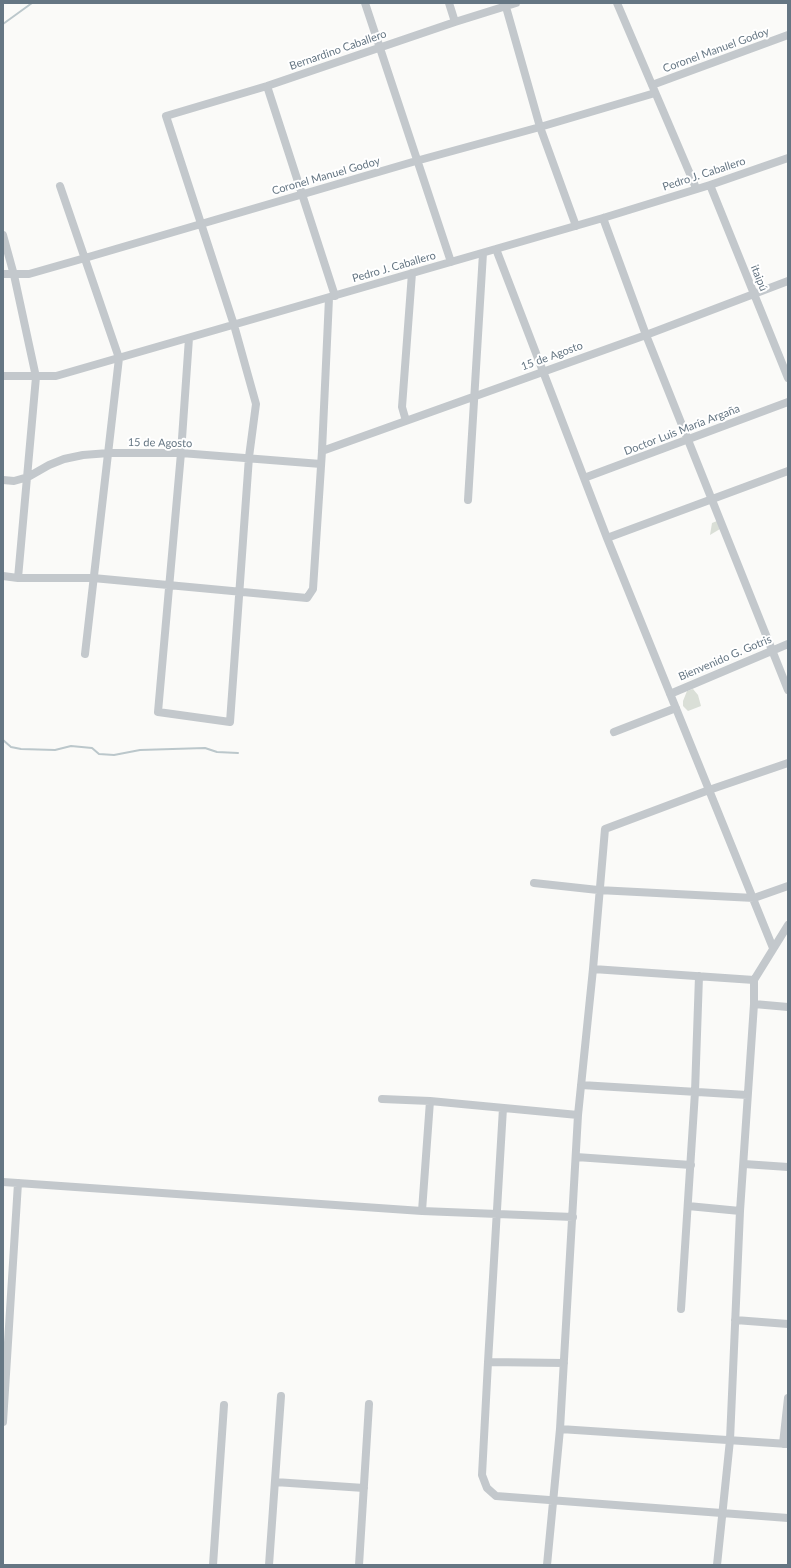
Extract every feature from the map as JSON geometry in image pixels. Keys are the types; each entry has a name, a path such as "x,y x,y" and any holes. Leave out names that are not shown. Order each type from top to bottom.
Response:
{"street":[{"path":"365,3 416,161 451,262"},
{"path":"449,3 455,22"},
{"name":"Bernardino Caballero","path":"201,224 166,116 267,86 455,22 516,3"},
{"path":"617,3 696,188"},
{"path":"506,7 540,127 576,226"},
{"name":"Coronel Manuel Godoy","path":"3,274 29,274 416,161 540,127 653,89 788,35"},
{"path":"3,576 18,578 93,578 307,598 313,589 332,297 302,194 267,86"},
{"name":"Pedro J. Caballero","path":"3,376 56,376 603,218 696,188 710,185 788,158"},
{"name":"itaipú","path":"710,185 788,378"},
{"path":"60,186 119,358 85,654"},
{"path":"603,218 646,335 788,690"},
{"path":"189,338 181,453 158,712 230,722 249,457 256,404 234,325 201,224"},
{"path":"3,235 14,275 36,377 18,578"},
{"path":"496,249 607,538 774,948"},
{"path":"468,500 483,253"},
{"path":"406,420 402,407 412,273"},
{"name":"15 de Agosto","path":"322,451 646,335 788,281"},
{"name":"Doctor Luis María Argaña","path":"584,478 788,402"},
{"name":"15 de Agosto","path":"3,480 14,481 28,477 49,464 64,459 83,455 109,453 181,453 249,457 321,464"},
{"path":"607,538 788,471"},
{"name":"Bienvenido G. Gotris","path":"670,694 788,644"},
{"path":"614,732 676,708"},
{"path":"547,1565 560,1429 578,1115 593,969 598,890 605,829 709,790 788,763"},
{"path":"534,883 598,890 754,898 788,886"},
{"path":"717,1565 730,1440 740,1211 754,1004 754,980 788,924"},
{"path":"593,969 754,980"},
{"path":"681,1310 695,1092 699,976"},
{"path":"754,1004 788,1007"},
{"path":"581,1085 747,1095"},
{"path":"382,1099 430,1101 578,1115"},
{"path":"422,1211 430,1101"},
{"path":"504,1108 482,1475 486,1488 496,1496 788,1518"},
{"path":"576,1157 691,1165"},
{"path":"744,1164 788,1166"},
{"path":"3,1182 422,1211 573,1217"},
{"path":"3,1422 6,1325 18,1183"},
{"path":"688,1206 740,1211"},
{"path":"735,1320 788,1324"},
{"path":"488,1362 564,1363"},
{"path":"269,1565 281,1396"},
{"path":"560,1429 786,1444 788,1398"},
{"path":"359,1565 370,1404"},
{"path":"213,1565 224,1405"},
{"path":"275,1482 364,1488"}],"shaded area":[{"path":"717,521 720,529 710,535 712,523"},
{"path":"693,689 698,695 701,706 688,711 683,706 683,701 687,691"}],"waterway":[{"path":"3,24 32,3"},
{"path":"3,740 11,747 21,749 55,750 71,746 92,748 99,754 114,755 140,750 205,748 217,752 238,753"}]}
